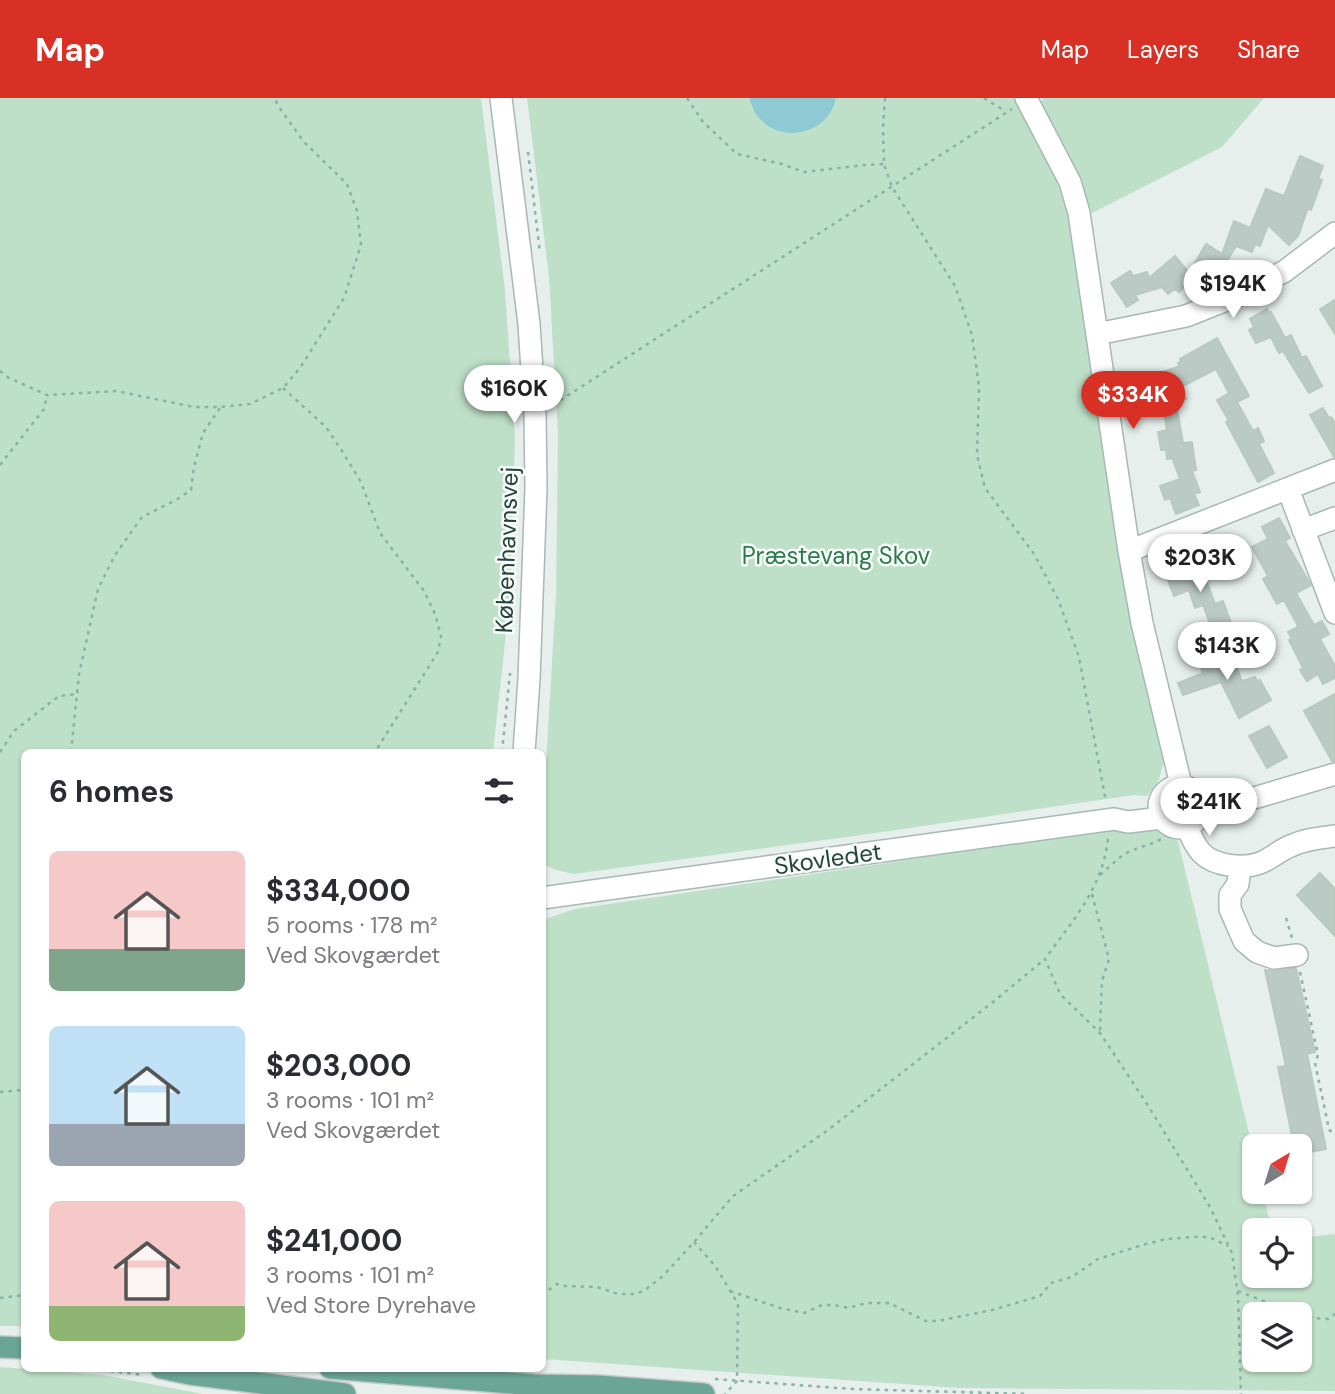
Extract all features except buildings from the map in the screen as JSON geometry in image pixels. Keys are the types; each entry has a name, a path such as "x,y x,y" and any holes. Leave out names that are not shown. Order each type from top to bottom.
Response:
{"main road":[{"path":"0,1347 21,1348"},
{"path":"180,1372 345,1394"},
{"path":"368,1372 534,1385 680,1391 709,1387"}],"street":[{"name":"Københavnsvej","path":"500,98 529,324 535,416 536,488 524,749"},
{"path":"1030,99 1070,182 1079,213 1142,623 1180,810 1194,844 1205,857 1218,863 1240,867 1261,863 1290,846 1309,839 1335,836"},
{"path":"1097,334 1186,316 1239,295 1285,271 1335,233"},
{"path":"1129,551 1335,470"},
{"path":"1288,489 1335,613"},
{"path":"1303,530 1335,518"},
{"name":"Skovledet","path":"546,897 1112,820 1128,822 1276,791 1335,774"},
{"path":"1240,867 1238,884 1230,895 1230,909 1244,940 1257,952 1274,958 1297,955"}],"path":[{"path":"0,371 9,378 47,395 116,391 194,407 250,404 283,388 300,368 344,298 361,245 357,211 347,184 304,142 274,98"},
{"path":"687,98 703,122 737,154 782,164 804,173 884,164"},
{"path":"546,1292 557,1284 597,1287 618,1294 636,1294 645,1290 663,1276 733,1196 828,1130 1045,959 1092,894 1105,858 1112,820 1079,657 1058,599 1034,554 985,488 977,455 979,387 972,335 955,286 892,187 884,164 885,98"},
{"path":"984,98 1006,112"},
{"path":"535,416 1030,99"},
{"path":"283,388 326,426 342,451 360,482 380,533 424,590 441,636 438,652 377,749"},
{"path":"0,465 44,409 47,395"},
{"path":"71,749 79,674 98,589 115,555 142,517 191,490 203,433 220,407"},
{"path":"502,749 510,669"},
{"path":"0,752 14,731 59,696 77,694"},
{"path":"1098,877 1132,850 1160,841 1180,810"},
{"path":"1092,894 1109,959 1102,981 1100,1033"},
{"path":"1286,918 1297,955 1318,1055 1315,1063 1329,1129 1335,1130"},
{"path":"1045,959 1060,994 1100,1033 1147,1104 1210,1207 1232,1253 1238,1291 1241,1394"},
{"path":"0,1092 21,1090"},
{"path":"730,1291 804,1313 822,1306 848,1308 866,1303 889,1303 926,1321 938,1321 992,1310 1040,1296 1051,1283 1072,1277 1098,1259 1142,1245 1166,1239 1209,1237 1228,1246"},
{"path":"694,1242 716,1267 738,1304 737,1381 725,1394"},
{"path":"1238,1291 1284,1309 1306,1312 1312,1318 1328,1319 1335,1314"},
{"path":"0,1298 21,1294"},
{"path":"709,1387 737,1381 851,1389 1029,1394"}],"green space":[{"path":"0,98 481,98 505,290 515,438 510,597 493,749 21,749 21,1326 0,1326"},
{"name":"Præstevang Skov","path":"527,98 749,98 753,110 835,103 836,98 1015,98 1061,187 1071,222 1119,554 1164,760 1159,780 1147,796 1134,795 574,874 546,864 546,764 556,595 558,435 549,277"},
{"path":"1043,98 1264,98 1222,147 1088,215 1040,107"},
{"path":"1121,825 1155,828 1178,841 1249,1134 1242,1134 1242,1204 1266,1204 1269,1218 1242,1218 1242,1288 1312,1288 1312,1237 1335,1234 1335,1391 959,1388 546,1359 548,918 575,909"},
{"path":"0,1367 21,1369 21,1372 103,1375 203,1394 0,1394"}],"water":[{"path":"749,98 836,98 832,109 817,126 795,133 773,129 763,122"}]}
